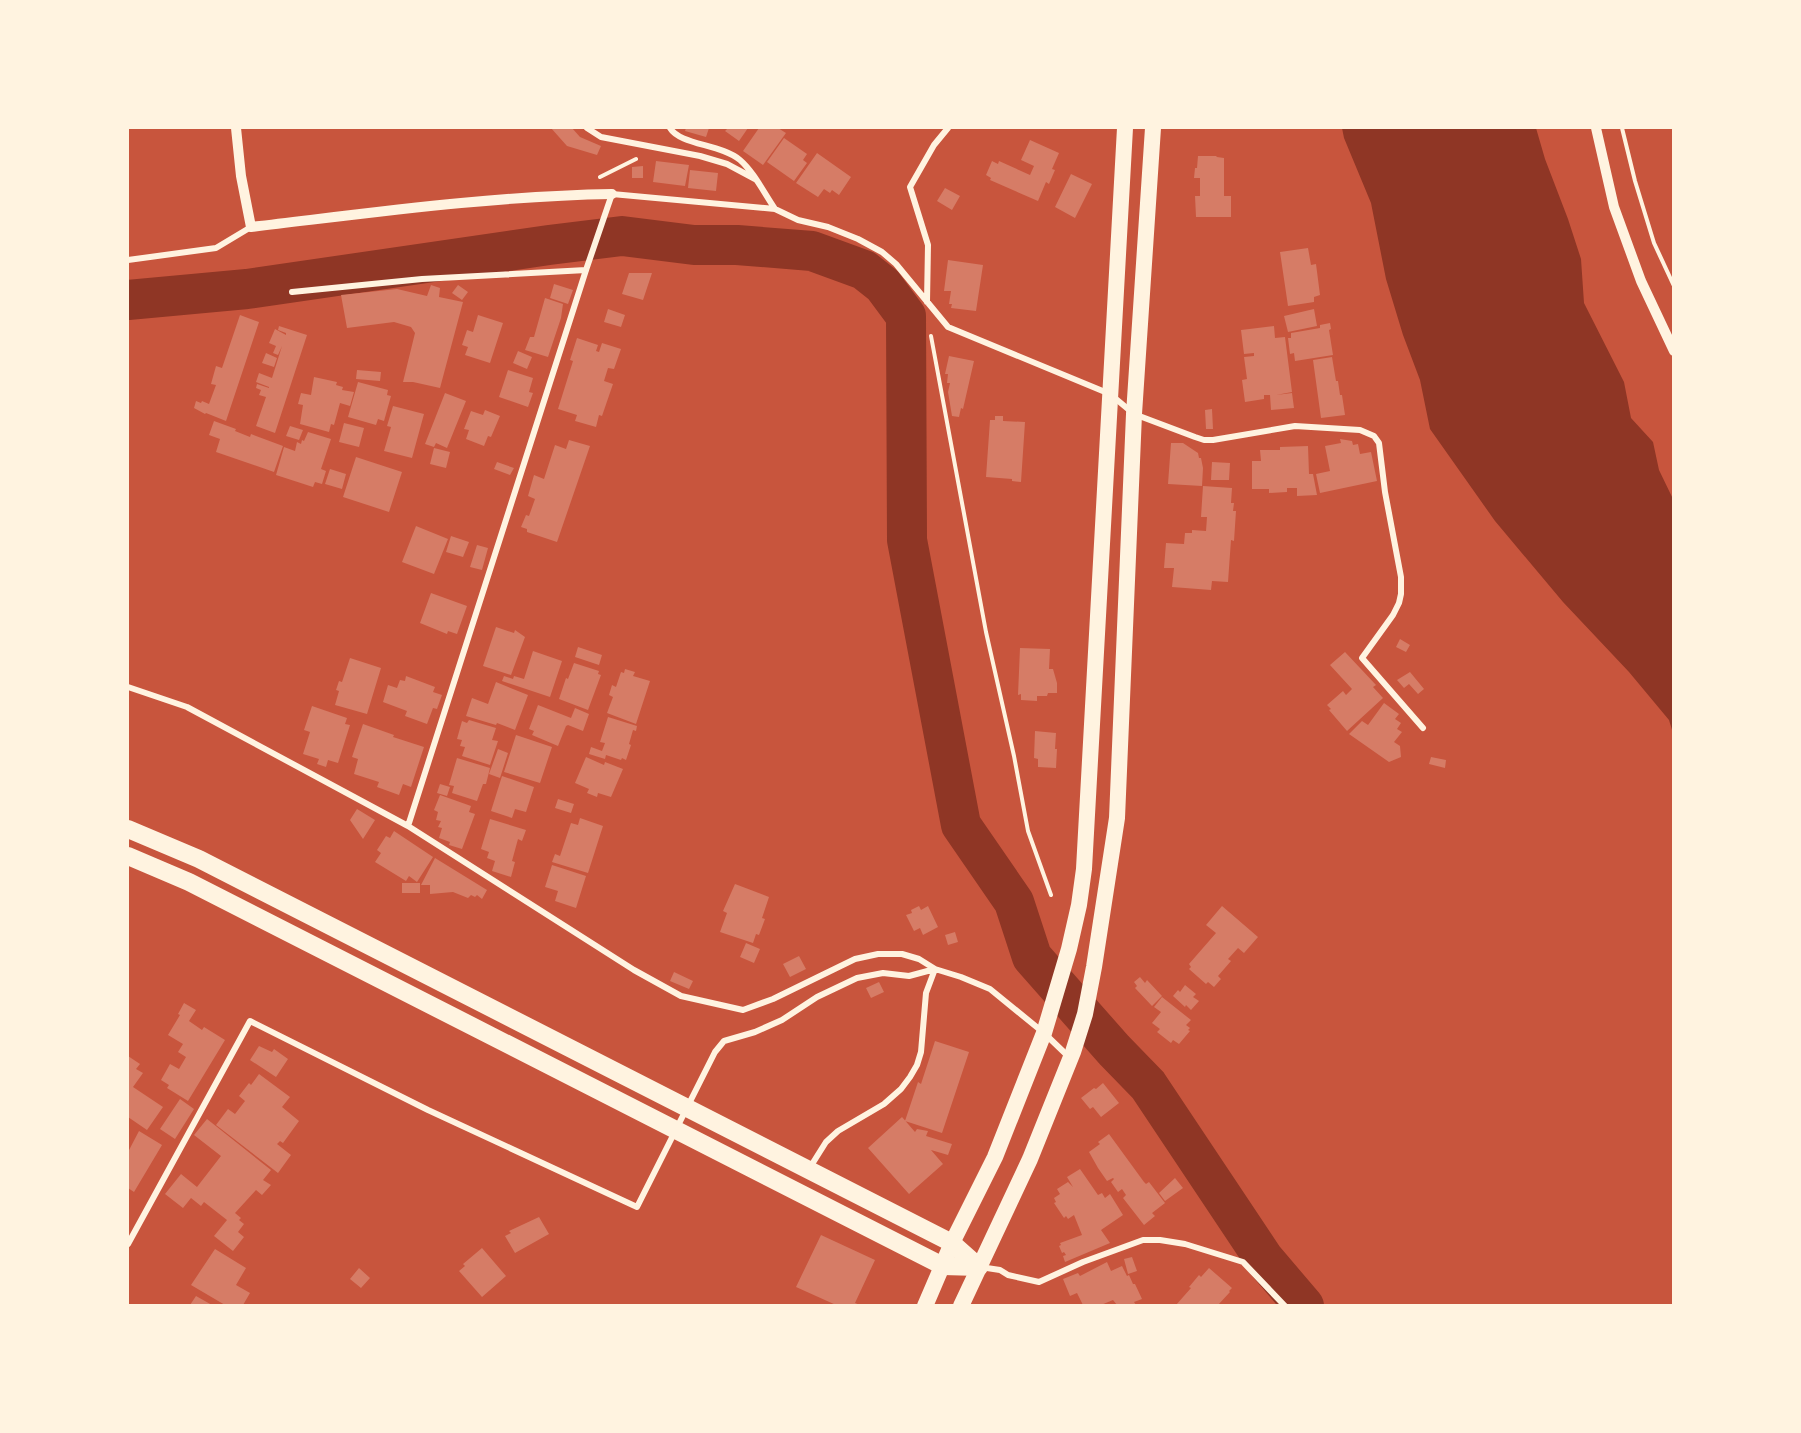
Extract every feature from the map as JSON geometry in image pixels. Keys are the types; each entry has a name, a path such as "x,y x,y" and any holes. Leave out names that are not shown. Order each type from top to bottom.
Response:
{"highway":[{"path":"925,1305 952,1243 995,1157 1045,1030 1069,949 1079,905 1084,869 1125,128"},
{"path":"961,1305 1030,1159 1072,1055 1085,1014 1094,967 1117,818 1134,414 1152,128"},
{"path":"128,829 209,864 809,1169 952,1243 979,1267"},
{"path":"128,856 189,882 943,1266 979,1267"}],"street":[{"path":"236,128 241,176 251,227"},
{"path":"587,128 602,137 700,156 727,164 755,178"},
{"path":"670,128 680,138 719,148 741,160 775,209"},
{"path":"927,302 928,245 910,187 934,145 948,128"},
{"path":"1596,128 1614,207 1641,280 1674,351"},
{"path":"128,260 216,248 251,227 440,205 590,195 612,194 775,209 798,219 828,227 882,252 896,264 948,327 1110,394 1134,414 1204,440 1295,426 1360,430 1374,436 1379,443 1385,492 1401,577 1401,594 1393,615 1362,658 1423,728"},
{"path":"408,826 612,194"},
{"path":"292,292 422,279 586,270"},
{"path":"128,687 187,707 408,826 634,970 681,996 743,1010 773,999 855,959 878,954 902,954 919,959 934,969 990,989 1045,1030 1072,1055"},
{"path":"128,1244 250,1021 428,1110 638,1208 715,1052 724,1041 755,1032 782,1020 817,997 857,978 883,973 909,976 934,969"},
{"path":"809,1169 826,1142 838,1131 884,1104 901,1089 910,1077 921,1052 926,993 934,969"},
{"path":"979,1267 1000,1270 1008,1275 1039,1282 1083,1262 1143,1240 1160,1240 1185,1244 1243,1262 1285,1305"}],"path":[{"path":"1622,128 1654,243 1674,286"},
{"path":"590,195 592,181 640,157 648,145"},
{"path":"931,336 986,632 1029,831 1051,895"}],"shaded area":[{"path":"1342,128 1536,128 1581,259 1584,303 1624,382 1631,418 1653,442 1659,470 1673,499 1673,733 1669,720 1629,672 1563,602 1495,521 1430,429 1420,380 1386,279 1371,203"}],"building":[{"path":"551,128 572,128 580,137 601,146 597,155 567,146"},
{"path":"686,128 709,128 706,137 685,131"},
{"path":"728,128 748,128 739,141 725,131"},
{"path":"759,128 778,128 786,133 763,165 743,151"},
{"path":"784,138 807,154 803,160 807,163 794,181 767,162"},
{"path":"1030,140 1059,153 1049,184 1046,182 1038,201 990,180 991,178 986,175 992,161 998,164 999,161 1030,175 1034,166 1021,160"},
{"path":"817,153 851,177 839,195 832,190 830,193 824,189 818,197 796,183"},
{"path":"1198,156 1224,158 1224,196 1231,196 1231,217 1196,217 1195,196 1200,196 1200,178 1194,178"},
{"path":"656,161 689,165 685,186 653,182"},
{"path":"643,166 643,178 632,178 632,167"},
{"path":"690,170 718,173 716,191 688,188"},
{"path":"1071,174 1092,184 1075,218 1055,207"},
{"path":"945,188 960,196 952,210 937,201"},
{"path":"1308,248 1311,265 1316,264 1320,295 1314,297 1314,302 1288,306 1280,252"},
{"path":"948,260 983,265 976,311 951,308 952,304 949,304 951,291 944,291"},
{"path":"629,273 652,273 643,300 622,294"},
{"path":"554,284 573,290 568,304 550,298"},
{"path":"431,285 440,288 439,297 463,302 440,388 403,382 415,333 411,327 394,322 347,328 341,295 397,289 427,296"},
{"path":"458,285 468,292 462,300 452,293"},
{"path":"545,298 563,304 561,318 548,357 525,350 530,337 534,337"},
{"path":"608,309 625,315 621,327 604,322"},
{"path":"1314,309 1317,326 1288,332 1284,316"},
{"path":"240,315 259,322 226,421 194,408 196,401 209,404 216,385 211,384 216,366 222,368"},
{"path":"478,315 503,323 490,363 465,355 468,347 462,345 467,330 473,332"},
{"path":"1330,323 1333,355 1295,361 1294,353 1290,354 1288,338 1291,338 1291,333 1320,328 1320,325"},
{"path":"279,326 307,335 275,433 256,426 266,397 259,395 261,390 256,388 257,384 269,387 256,382 259,373 272,378 282,346 278,355 273,353 276,346 269,343 275,329 286,335 278,330"},
{"path":"1274,326 1275,338 1285,337 1292,392 1276,395 1292,393 1294,408 1271,410 1270,395 1264,395 1264,399 1245,402 1242,380 1247,379 1244,357 1254,356 1254,353 1244,354 1241,330"},
{"path":"577,338 598,345 596,351 599,352 602,343 621,349 614,369 608,368 604,381 613,384 596,427 575,421 577,415 558,409 573,361 570,360"},
{"path":"518,351 532,357 527,369 513,363"},
{"path":"266,353 277,358 274,367 262,363"},
{"path":"949,356 974,361 959,417 952,416 948,392 950,383 947,383 948,374 945,374"},
{"path":"1332,357 1345,415 1321,418 1313,360"},
{"path":"357,370 381,372 380,381 356,379"},
{"path":"508,370 533,378 529,392 533,393 528,407 499,397"},
{"path":"314,377 337,382 336,385 343,387 342,390 354,392 350,406 340,403 334,425 331,424 329,432 300,424 303,405 298,404 301,393 311,395"},
{"path":"358,382 388,390 387,395 391,396 384,421 378,419 376,425 348,417"},
{"path":"445,393 466,401 447,448 436,443 434,447 425,444"},
{"path":"393,406 424,414 412,458 384,451 391,427 387,426"},
{"path":"1212,409 1213,429 1206,429 1205,410"},
{"path":"485,410 500,416 491,437 488,436 484,446 466,439 469,430 464,429 471,411 483,415"},
{"path":"995,416 1003,416 1003,421 1025,422 1021,482 986,477 990,420 995,420"},
{"path":"214,421 250,437 251,434 283,446 274,472 216,452 220,439 209,435"},
{"path":"344,423 364,428 359,447 339,442"},
{"path":"290,426 303,430 299,440 286,436"},
{"path":"308,432 331,439 321,469 326,471 322,484 315,482 313,487 276,475 284,447 295,451 297,442 301,444"},
{"path":"1340,439 1352,441 1353,445 1358,444 1360,454 1371,452 1377,481 1320,493 1316,474 1330,471 1325,446 1341,443"},
{"path":"569,440 590,446 557,542 527,532 527,529 521,527 526,515 529,516 535,499 528,496 534,475 544,479 555,445 566,449"},
{"path":"1171,443 1183,443 1198,453 1203,468 1202,486 1168,484"},
{"path":"1308,446 1309,474 1313,474 1317,495 1297,496 1297,488 1287,488 1287,492 1269,493 1269,489 1252,489 1252,461 1261,461 1260,450"},
{"path":"434,448 450,452 446,468 430,464"},
{"path":"356,457 402,472 389,512 343,497"},
{"path":"497,462 514,468 510,475 494,469"},
{"path":"1212,462 1230,463 1229,480 1211,480"},
{"path":"330,469 346,474 342,489 325,484"},
{"path":"1203,486 1232,488 1231,503 1234,503 1233,511 1236,511 1228,582 1212,581 1211,590 1172,587 1174,568 1164,568 1166,543 1184,544 1185,533 1192,533 1192,530 1206,531 1207,517 1201,517"},
{"path":"416,526 448,539 434,574 402,562"},
{"path":"451,536 469,542 463,557 446,552"},
{"path":"477,545 488,548 482,570 470,567"},
{"path":"431,593 467,606 457,634 448,631 447,634 420,623"},
{"path":"496,627 514,633 515,630 525,637 511,675 483,666"},
{"path":"1400,639 1410,645 1406,652 1396,647"},
{"path":"578,647 602,655 599,665 575,657"},
{"path":"1020,648 1050,649 1049,669 1053,669 1057,693 1037,696 1037,701 1021,700 1021,694 1018,695"},
{"path":"533,651 562,661 550,697 502,681 504,676 524,679"},
{"path":"1345,652 1376,685 1373,687 1383,698 1347,731 1327,705 1343,691 1346,695 1352,689 1330,665"},
{"path":"350,658 381,668 367,714 335,705 339,691 336,690 339,681 342,682"},
{"path":"574,663 599,671 598,674 601,675 588,710 559,699"},
{"path":"625,669 635,672 633,676 650,681 636,724 607,713 613,697 609,695 612,685 616,687 621,672 624,673"},
{"path":"1410,672 1424,689 1418,694 1409,684 1404,688 1397,680"},
{"path":"406,676 435,687 433,692 442,695 437,709 433,708 427,724 405,716 407,711 383,702 388,685 397,688 400,680 405,681"},
{"path":"496,682 528,695 515,730 466,716 472,698 488,704"},
{"path":"1384,703 1399,714 1395,719 1401,723 1397,729 1402,732 1394,742 1400,746 1401,757 1389,762 1349,734 1362,721 1368,725"},
{"path":"538,705 571,718 575,708 589,714 583,731 566,726 558,746 532,735 534,731 529,729"},
{"path":"312,706 347,718 345,724 350,725 338,763 328,760 326,767 317,764 319,759 303,754 310,732 304,730"},
{"path":"608,717 637,726 636,731 633,730 626,760 606,755 605,759 589,754 591,747 602,751 605,743 600,742"},
{"path":"469,720 496,728 492,740 498,741 490,765 462,756 465,747 460,746 462,740 457,739 462,721 467,723"},
{"path":"363,724 424,747 411,787 403,784 399,795 377,787 379,782 354,774 358,759 352,757"},
{"path":"1035,731 1056,733 1056,768 1038,767 1038,759 1034,758"},
{"path":"516,735 552,747 540,783 504,772"},
{"path":"498,749 508,753 500,778 489,774"},
{"path":"586,757 604,765 605,762 623,769 611,797 598,793 597,797 587,793 589,789 575,783"},
{"path":"1431,757 1446,760 1445,768 1429,764"},
{"path":"457,758 490,768 486,784 483,784 477,801 452,793 454,786 449,785"},
{"path":"502,776 534,787 526,812 515,809 512,818 491,811"},
{"path":"440,784 450,787 447,796 437,793"},
{"path":"440,795 471,806 469,812 475,814 462,849 449,845 450,842 439,838 442,828 438,827 441,821 436,820 438,812 434,810"},
{"path":"558,799 574,804 571,813 555,808"},
{"path":"357,809 375,820 363,839 350,820"},
{"path":"580,818 603,826 588,873 552,862 555,854 560,856 571,823 578,825"},
{"path":"490,819 526,830 522,841 518,839 512,861 515,862 511,877 492,871 495,861 487,858 489,852 481,849"},
{"path":"394,831 433,857 417,882 409,876 406,881 375,862 381,853 377,850 386,836 390,838"},
{"path":"435,858 487,890 482,899 477,895 475,897 471,895 468,898 453,892 430,894 430,885 421,885"},
{"path":"552,865 586,876 576,908 555,901 558,891 545,887"},
{"path":"402,883 420,883 420,893 402,893"},
{"path":"735,884 769,897 762,918 765,919 753,943 720,932 727,913 723,911"},
{"path":"919,906 921,910 928,906 938,927 923,935 920,928 914,931 906,915"},
{"path":"1222,906 1258,937 1244,953 1238,948 1228,959 1231,961 1218,976 1221,979 1214,987 1208,982 1206,984 1189,969 1191,967 1189,964 1216,933 1206,925"},
{"path":"955,932 958,942 948,945 945,935"},
{"path":"746,943 760,949 754,963 740,957"},
{"path":"799,956 806,969 790,977 783,964"},
{"path":"674,972 693,981 689,989 670,981"},
{"path":"1140,977 1145,983 1147,980 1162,996 1152,1006 1135,988 1137,986 1134,982"},
{"path":"879,982 884,992 871,998 866,988"},
{"path":"1185,985 1196,994 1193,997 1199,1001 1191,1010 1173,996"},
{"path":"1162,997 1191,1020 1186,1025 1190,1031 1179,1044 1173,1040 1171,1043 1157,1032 1160,1029 1152,1023 1161,1012 1154,1007"},
{"path":"184,1003 196,1010 189,1021 202,1030 204,1027 225,1040 188,1101 167,1088 169,1085 161,1080 170,1064 179,1069 186,1057 178,1052 183,1044 168,1035"},
{"path":"935,1041 969,1052 942,1133 905,1121 918,1082 921,1084"},
{"path":"259,1046 272,1052 274,1049 288,1059 276,1077 250,1060"},
{"path":"128,1056 140,1064 136,1069 143,1073 133,1087 163,1107 147,1130 128,1117"},
{"path":"259,1074 290,1097 282,1107 299,1121 283,1143 280,1141 277,1144 291,1155 278,1173 216,1125 228,1109 235,1114 245,1101 239,1096"},
{"path":"1103,1083 1119,1103 1101,1117 1081,1098"},
{"path":"180,1099 194,1109 175,1139 160,1129"},
{"path":"902,1117 915,1132 917,1129 928,1131 926,1136 952,1144 948,1155 931,1150 943,1164 909,1194 868,1148"},
{"path":"207,1119 271,1170 263,1180 271,1185 262,1195 256,1190 235,1213 244,1224 238,1232 244,1237 233,1251 214,1236 227,1220 204,1202 201,1206 191,1198 183,1208 165,1194 181,1174 197,1187 221,1156 194,1135"},
{"path":"139,1131 162,1145 134,1192 128,1188 128,1152"},
{"path":"1109,1134 1144,1182 1146,1184 1149,1182 1165,1203 1152,1213 1155,1216 1144,1225 1123,1198 1126,1195 1122,1189 1118,1192 1111,1182 1113,1178 1107,1181 1089,1152"},
{"path":"1080,1169 1098,1195 1102,1193 1105,1198 1110,1194 1123,1215 1101,1230 1110,1243 1065,1262 1063,1256 1066,1255 1062,1253 1060,1243 1082,1235 1074,1215 1068,1219 1066,1216 1064,1218 1054,1203 1056,1202 1054,1198 1060,1194 1057,1189 1068,1182 1073,1187 1067,1177"},
{"path":"1175,1178 1183,1188 1165,1201 1159,1193"},
{"path":"539,1217 549,1234 515,1253 505,1236 511,1233 509,1231"},
{"path":"821,1235 875,1260 855,1303 860,1305 836,1305 796,1287"},
{"path":"482,1248 506,1276 482,1297 459,1271 465,1266 463,1264"},
{"path":"215,1249 246,1268 236,1285 250,1293 243,1305 225,1305 191,1285"},
{"path":"1132,1257 1137,1271 1128,1274 1124,1259"},
{"path":"1107,1262 1111,1271 1122,1266 1127,1276 1129,1275 1142,1299 1134,1302 1136,1305 1117,1305 1113,1300 1101,1305 1083,1305 1077,1293 1070,1296 1063,1279 1078,1273 1080,1276"},
{"path":"359,1268 370,1278 361,1288 350,1279"},
{"path":"1209,1268 1232,1288 1230,1292 1218,1305 1176,1305 1199,1275 1201,1277"},
{"path":"196,1296 212,1305 190,1305"}],"waterway":[{"path":"128,300 247,289 622,236 694,245 737,245 812,251 864,270 883,285 906,316 907,540 961,825 1014,902 1032,957 1148,1085 1264,1259 1304,1306"}]}
